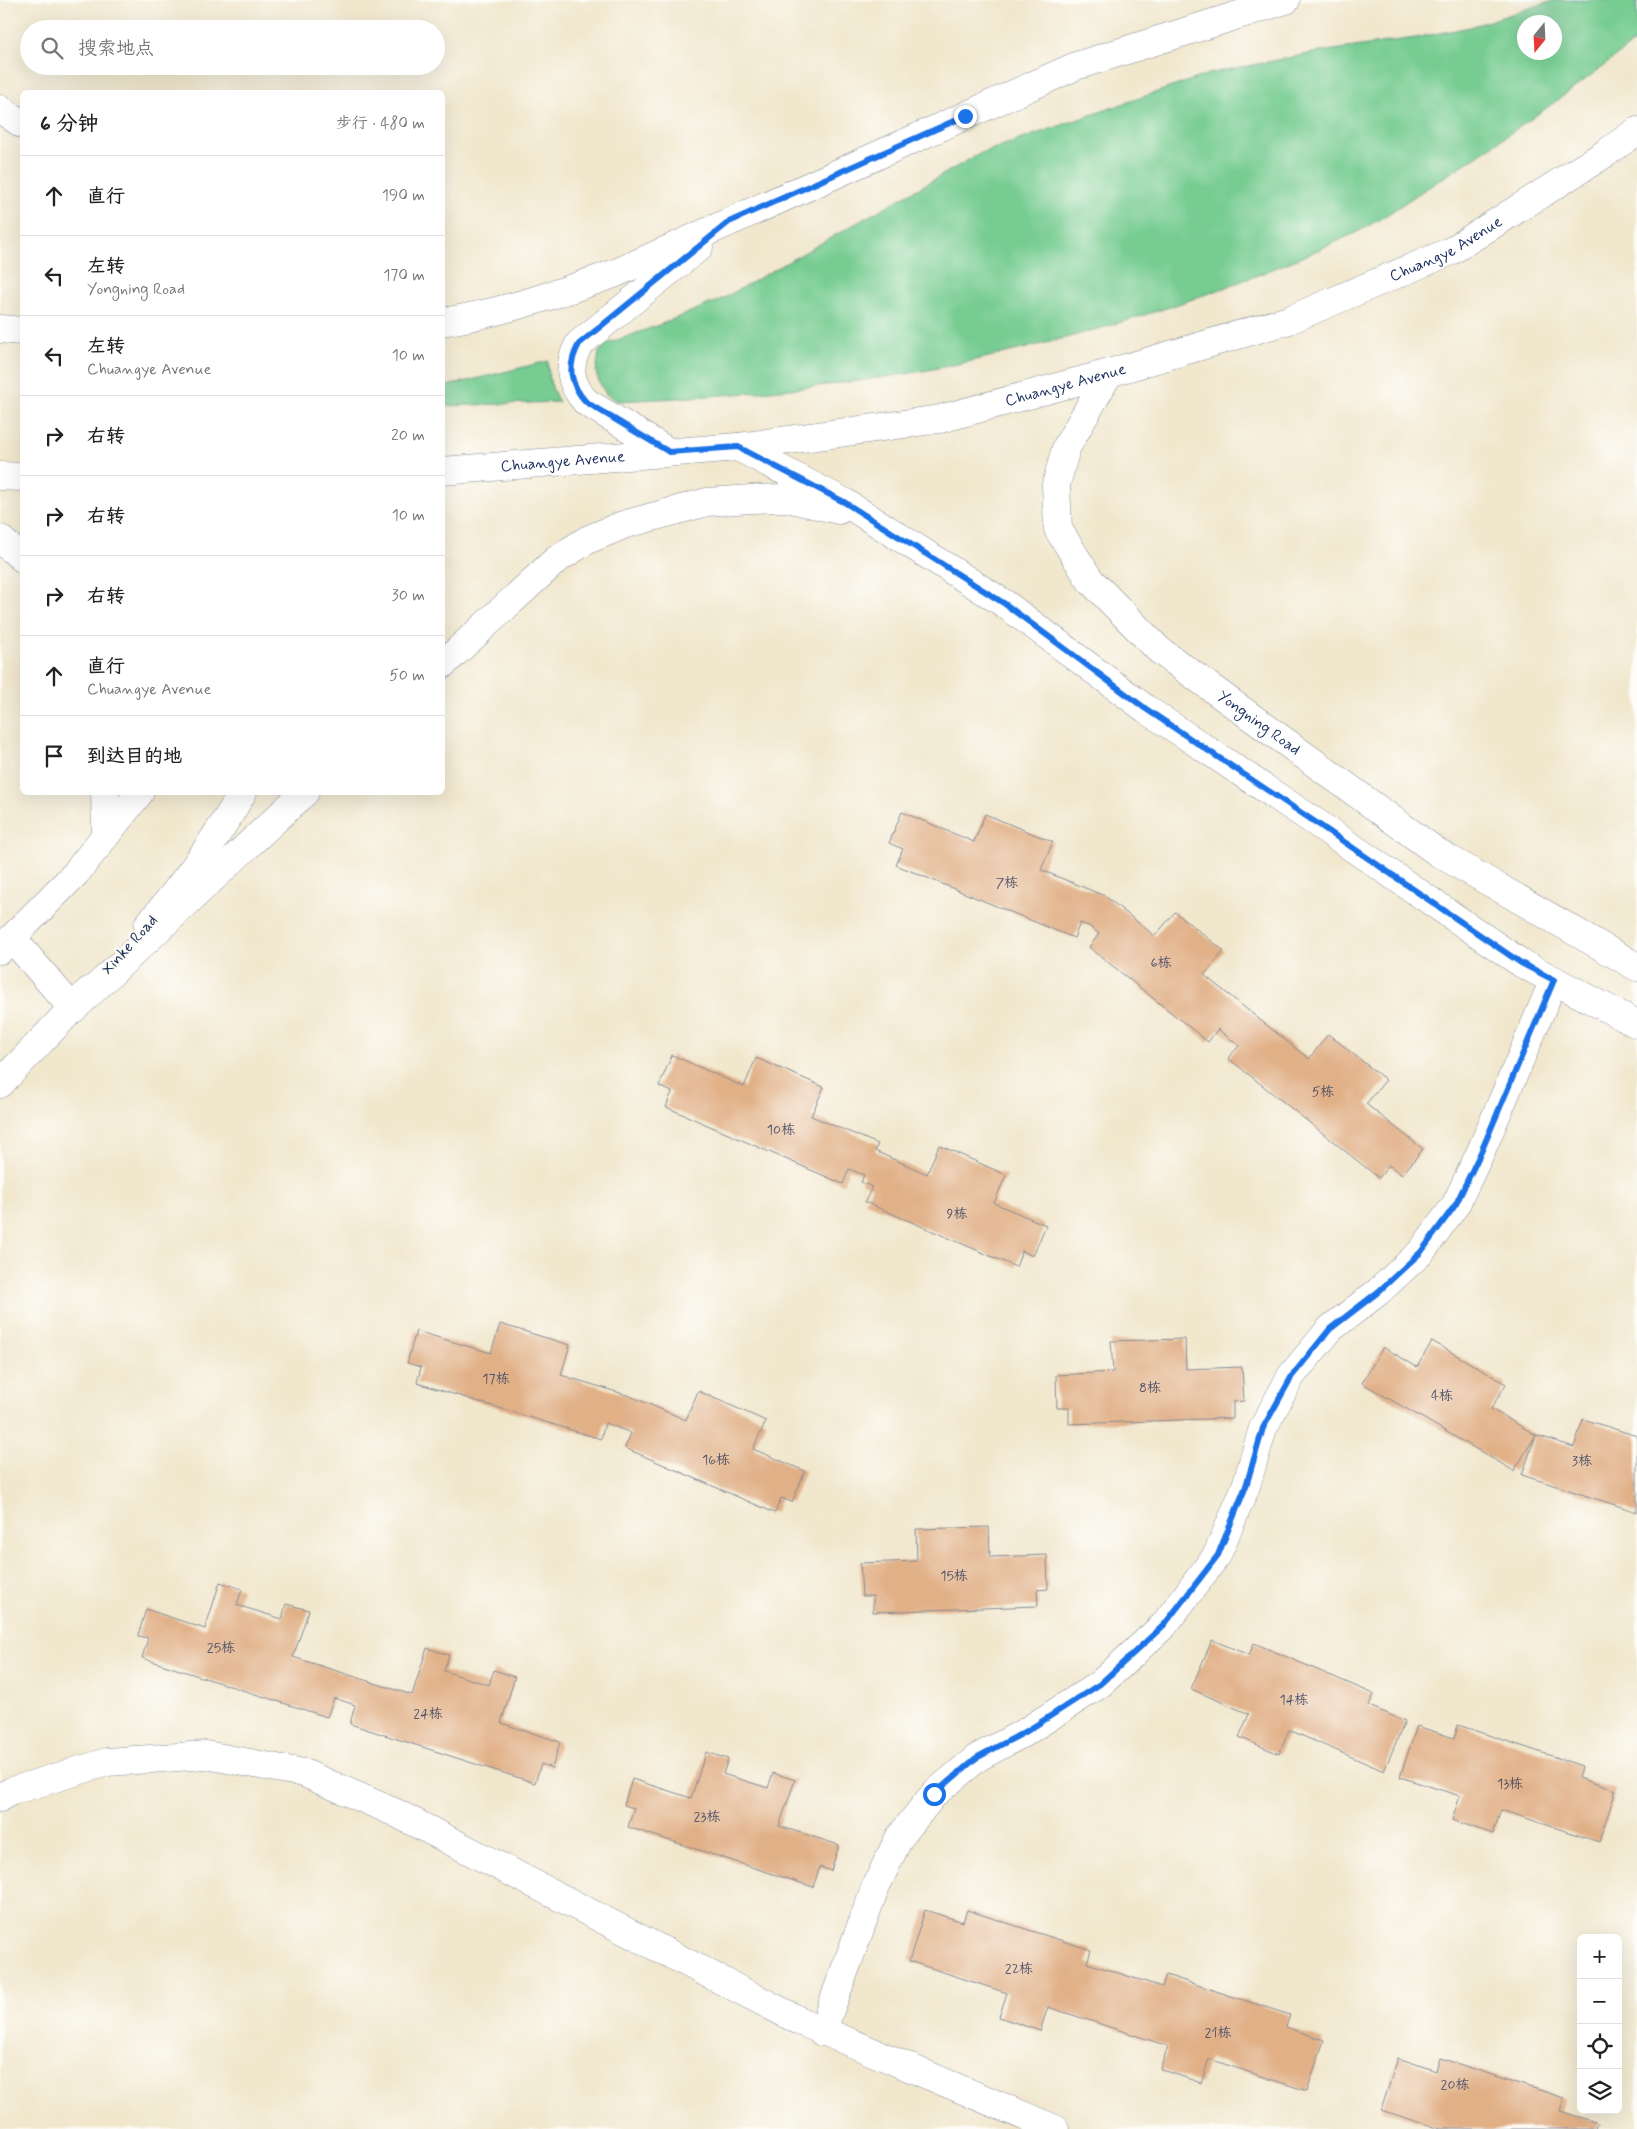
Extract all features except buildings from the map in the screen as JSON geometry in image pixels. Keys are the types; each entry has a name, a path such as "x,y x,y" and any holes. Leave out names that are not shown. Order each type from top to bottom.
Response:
{"main road":[{"path":"445,321 506,309 616,273 1076,66 1286,0"},
{"path":"0,109 20,123"},
{"name":"Chuangye Avenue","path":"445,471 738,447 940,419 1109,373 1289,320 1451,251 1606,153 1637,131"},
{"path":"669,452 586,402 572,382 570,369 572,356 579,344 729,222"},
{"path":"0,329 20,331"},
{"name":"Yongning Road","path":"1109,373 1066,448 1056,485 1058,529 1090,580 1159,650 1437,852 1637,967"},
{"path":"738,447 844,502 887,528 1005,604 1154,714 1521,963 1637,1024"},
{"path":"0,476 20,477"},
{"path":"445,662 556,560 587,540 623,525 707,502 787,498 840,511 887,528"},
{"path":"0,539 20,556"},
{"path":"105,795 106,835"},
{"path":"138,795 76,873 6,944 73,1009 302,795"},
{"name":"Xinke Road","path":"0,1084 73,1009 170,900 213,842 241,795"},
{"path":"822,2032 874,1888 899,1838 934,1794 976,1758 1027,1731 1100,1684 1164,1625 1218,1555 1246,1486 1263,1428 1292,1376 1330,1329 1378,1292 1421,1252 1456,1204 1481,1152 1554,980"},
{"path":"0,1798 12,1791 107,1762 206,1755 304,1773 396,1813 822,2032 1056,2129"}],"green space":[{"path":"1556,0 1637,0 1637,40 1506,137 1362,229 1275,268 1196,298 1115,324 967,362 899,375 829,385 758,392 617,401 606,394 599,382 596,372 599,352 606,344 722,299 981,153 1212,73 1313,53 1415,38 1470,27"},
{"path":"548,361 550,382 559,402 445,406 445,387"}],"route":[{"path":"934,1794 976,1758 1027,1731 1100,1684 1164,1625 1218,1555 1246,1486 1263,1428 1292,1376 1330,1329 1378,1292 1421,1252 1456,1204 1481,1152 1554,980 1521,963 1146,709 1005,604 844,502 738,447 669,452 586,402 578,392 572,382 570,369 572,356 579,344 729,222 965,116"}]}
